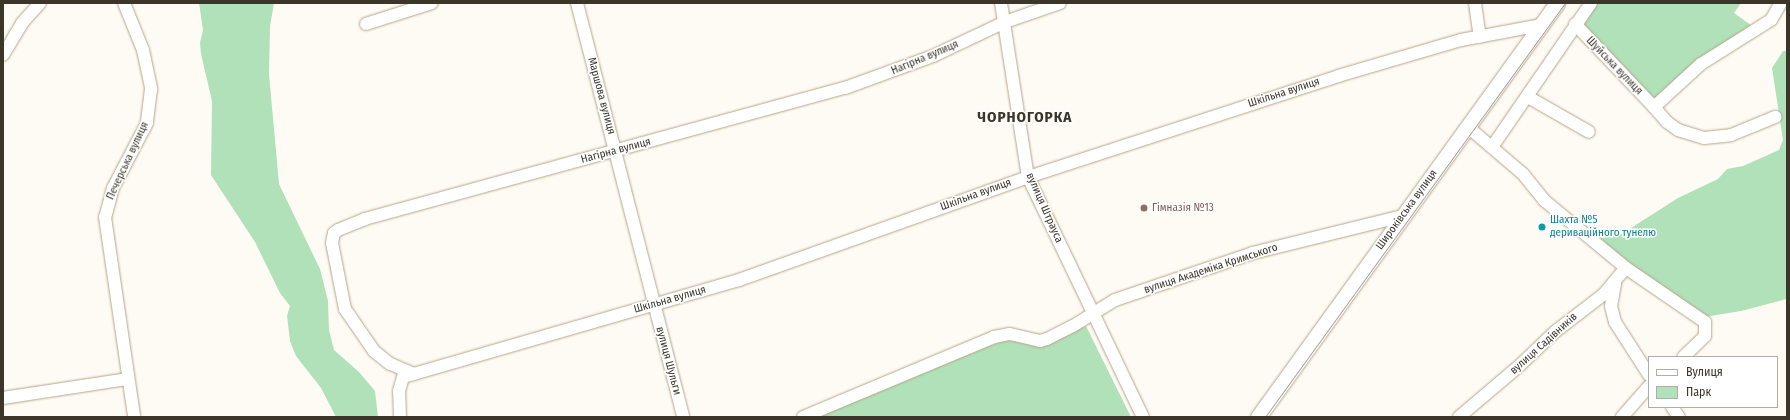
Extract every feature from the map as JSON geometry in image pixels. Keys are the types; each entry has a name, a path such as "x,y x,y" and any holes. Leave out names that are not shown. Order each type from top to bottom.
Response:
{"main road":[{"name":"Широківська вулиця","path":"1258,417 1557,3"}],"street":[{"path":"3,55 22,24 40,3"},
{"name":"Печерська вулиця","path":"124,3 143,50 152,89 147,124 114,188 105,217 127,379 134,417"},
{"path":"366,24 432,3"},
{"name":"Маршова вулиця","path":"576,3 616,151 653,305"},
{"name":"вулиця Штрауса","path":"1001,3 1028,177 1143,417"},
{"name":"Нагірна вулиця","path":"409,376 390,364 374,350 345,309 332,243 334,233 365,220 845,88 932,56 1005,22 1060,3"},
{"path":"1475,3 1480,37"},
{"path":"1492,147 1528,97 1575,24 1591,3"},
{"path":"1654,107 1700,64 1771,20 1781,3"},
{"name":"Шуйська вулиця","path":"1575,24 1667,122 1678,130 1704,138 1732,135 1775,117"},
{"name":"Шкільна вулиця","path":"409,376 738,280 1028,177 1338,76 1480,37 1541,25"},
{"path":"1528,97 1590,132"},
{"path":"1468,127 1523,174 1545,201 1626,268 1705,322 1704,336 1684,356"},
{"name":"вулиця Академіка Кримського","path":"1093,313 1115,300 1253,253 1403,216"},
{"name":"вулиця Садівників","path":"1459,417 1518,367 1556,331 1603,295 1626,268"},
{"path":"1617,279 1611,295 1615,322 1648,373"},
{"name":"вулиця Шульги","path":"653,305 683,417"},
{"path":"803,417 994,337 1010,334 1040,340 1073,326 1093,313"},
{"path":"400,417 399,391 409,376"},
{"path":"3,398 127,379"},
{"path":"1622,417 1648,387"},
{"path":"1673,408 1679,417"}],"green space":[{"path":"199,3 274,3 270,26 269,74 279,184 320,269 328,301 329,330 334,350 359,372 375,391 378,417 336,417 321,388 296,356 290,341 287,316 290,306 280,293 255,242 211,175 212,101 201,54 200,43 203,30"},
{"path":"1595,3 1741,3 1734,13 1755,28 1653,102 1579,24"},
{"path":"1783,51 1787,51 1787,299 1741,311 1704,317 1593,239 1620,235 1678,198 1718,179 1727,169 1743,166 1779,150 1783,140 1772,68"},
{"path":"1086,326 1131,417 812,417 943,362 1006,340 1045,345"}],"tram line":[{"path":"1265,417 1565,3"}],"place":[{"name":"Гімназія №13","path":"1144,208"},
{"name":"Шахта №5 дериваційного тунелю","path":"1542,227"}],"district":[{"name":"ЧОРНОГОРКА","path":"1025,118"}]}
